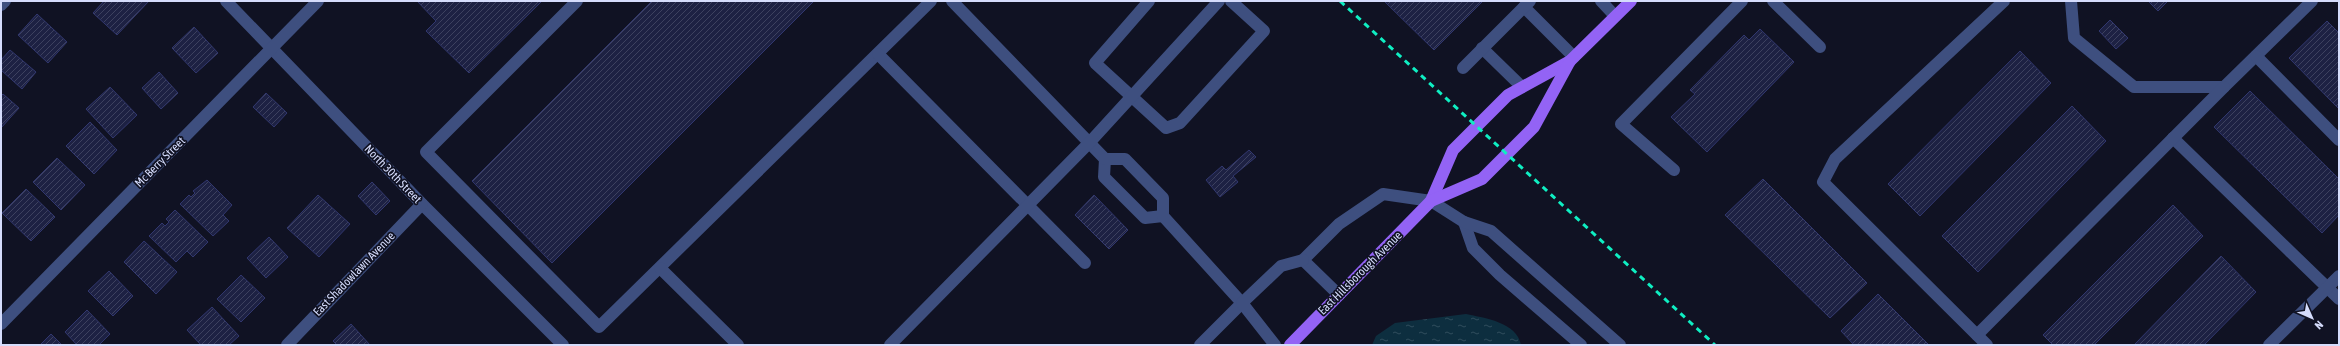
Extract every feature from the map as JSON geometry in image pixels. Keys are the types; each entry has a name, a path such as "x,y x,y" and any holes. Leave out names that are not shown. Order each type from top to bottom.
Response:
{"main road":[{"name":"East Hillsborough Avenue","path":"1431,201 1482,179 1529,131 1572,59 1631,1"},
{"name":"East Hillsborough Avenue","path":"1290,345 1431,201 1453,150 1508,95 1572,59"}],"street":[{"path":"1,5 5,1"},
{"name":"North 30th Street","path":"226,1 422,204 563,345"},
{"name":"Mc Berry Street","path":"1,324 318,1"},
{"path":"577,1 426,152 599,328 931,1"},
{"path":"952,1 1105,159 1104,177 1145,218 1163,216"},
{"path":"1149,1 1094,63 1166,128 1180,123 1264,31 1231,1"},
{"path":"890,345 1026,205 1090,142 1219,1"},
{"path":"1601,1 1615,16"},
{"path":"1674,170 1621,124 1742,1"},
{"path":"1772,1 1820,47"},
{"path":"1987,345 1823,182 1835,159 2004,1"},
{"path":"2071,1 2074,38 2134,87 2224,86"},
{"path":"1977,335 2224,86 2312,1"},
{"path":"1463,68 1527,4 1572,59"},
{"path":"1482,48 1522,87"},
{"path":"878,54 1085,263"},
{"path":"2256,56 2339,140"},
{"path":"2173,138 2339,300"},
{"path":"1105,159 1125,159 1163,198 1163,216 1242,303 1275,345"},
{"path":"1200,345 1281,266 1303,260 1339,224 1383,194 1431,201 1464,222 1490,231 1620,345"},
{"name":"East Shadowlawn Avenue","path":"287,345 422,204"},
{"path":"1464,222 1473,248 1500,275 1581,345"},
{"path":"1303,260 1339,295"},
{"path":"660,268 738,345"},
{"path":"2269,345 2339,276"}],"water":[{"path":"1466,314 1499,322 1507,326 1518,337 1521,345 1372,345 1376,336 1395,323"}],"building":[{"path":"104,1 149,1 117,35 93,13"},
{"path":"417,1 542,1 469,73 426,31 436,21"},
{"path":"652,1 814,1 552,263 472,181"},
{"path":"1384,1 1483,1 1434,50"},
{"path":"2148,1 2168,1 2158,11"},
{"path":"37,14 67,42 48,63 18,35"},
{"path":"2110,20 2128,38 2116,49 2099,31"},
{"path":"2327,21 2339,33 2339,109 2289,58"},
{"path":"194,27 218,53 196,73 172,48"},
{"path":"1760,29 1794,62 1707,152 1671,117 1695,94 1690,90 1744,35 1749,40"},
{"path":"10,50 36,72 22,89 1,70 1,60"},
{"path":"2020,51 2051,83 1920,216 1888,184"},
{"path":"159,72 178,93 161,109 142,88"},
{"path":"110,87 137,115 113,138 86,109"},
{"path":"2250,91 2339,179 2339,215 2322,233 2214,127"},
{"path":"266,93 287,113 274,127 253,107"},
{"path":"3,94 19,108 1,128 1,96"},
{"path":"2072,106 2106,141 1978,272 1942,236"},
{"path":"90,122 117,150 94,174 66,146"},
{"path":"1249,150 1256,157 1233,176 1238,182 1220,197 1206,180 1222,166 1226,170"},
{"path":"57,158 85,185 61,210 33,182"},
{"path":"1763,179 1867,283 1830,318 1725,215"},
{"path":"207,180 232,205 223,215 229,221 213,236 180,204 189,195 191,197 195,193 193,191"},
{"path":"372,182 390,201 376,215 358,196"},
{"path":"26,189 55,217 31,241 2,213"},
{"path":"318,195 350,224 319,257 287,228"},
{"path":"1094,195 1128,230 1109,249 1075,215"},
{"path":"2173,205 2203,236 2094,345 2053,345 2043,335"},
{"path":"175,210 208,242 193,257 187,251 176,262 149,236 162,223 165,226 169,222 166,219"},
{"path":"269,237 288,257 266,278 247,258"},
{"path":"144,241 177,272 156,294 124,262"},
{"path":"2221,256 2256,292 2204,345 2134,345"},
{"path":"109,271 133,296 113,316 88,291"},
{"path":"241,275 265,298 241,322 217,299"},
{"path":"1878,294 1929,345 1854,345 1841,331"},
{"path":"212,307 239,336 229,345 201,345 187,330"},
{"path":"87,310 110,334 99,345 77,345 65,332"},
{"path":"351,324 370,345 337,345 333,341"},
{"path":"51,334 62,345 40,345"}],"railway":[{"path":"1340,1 1715,345"}]}
